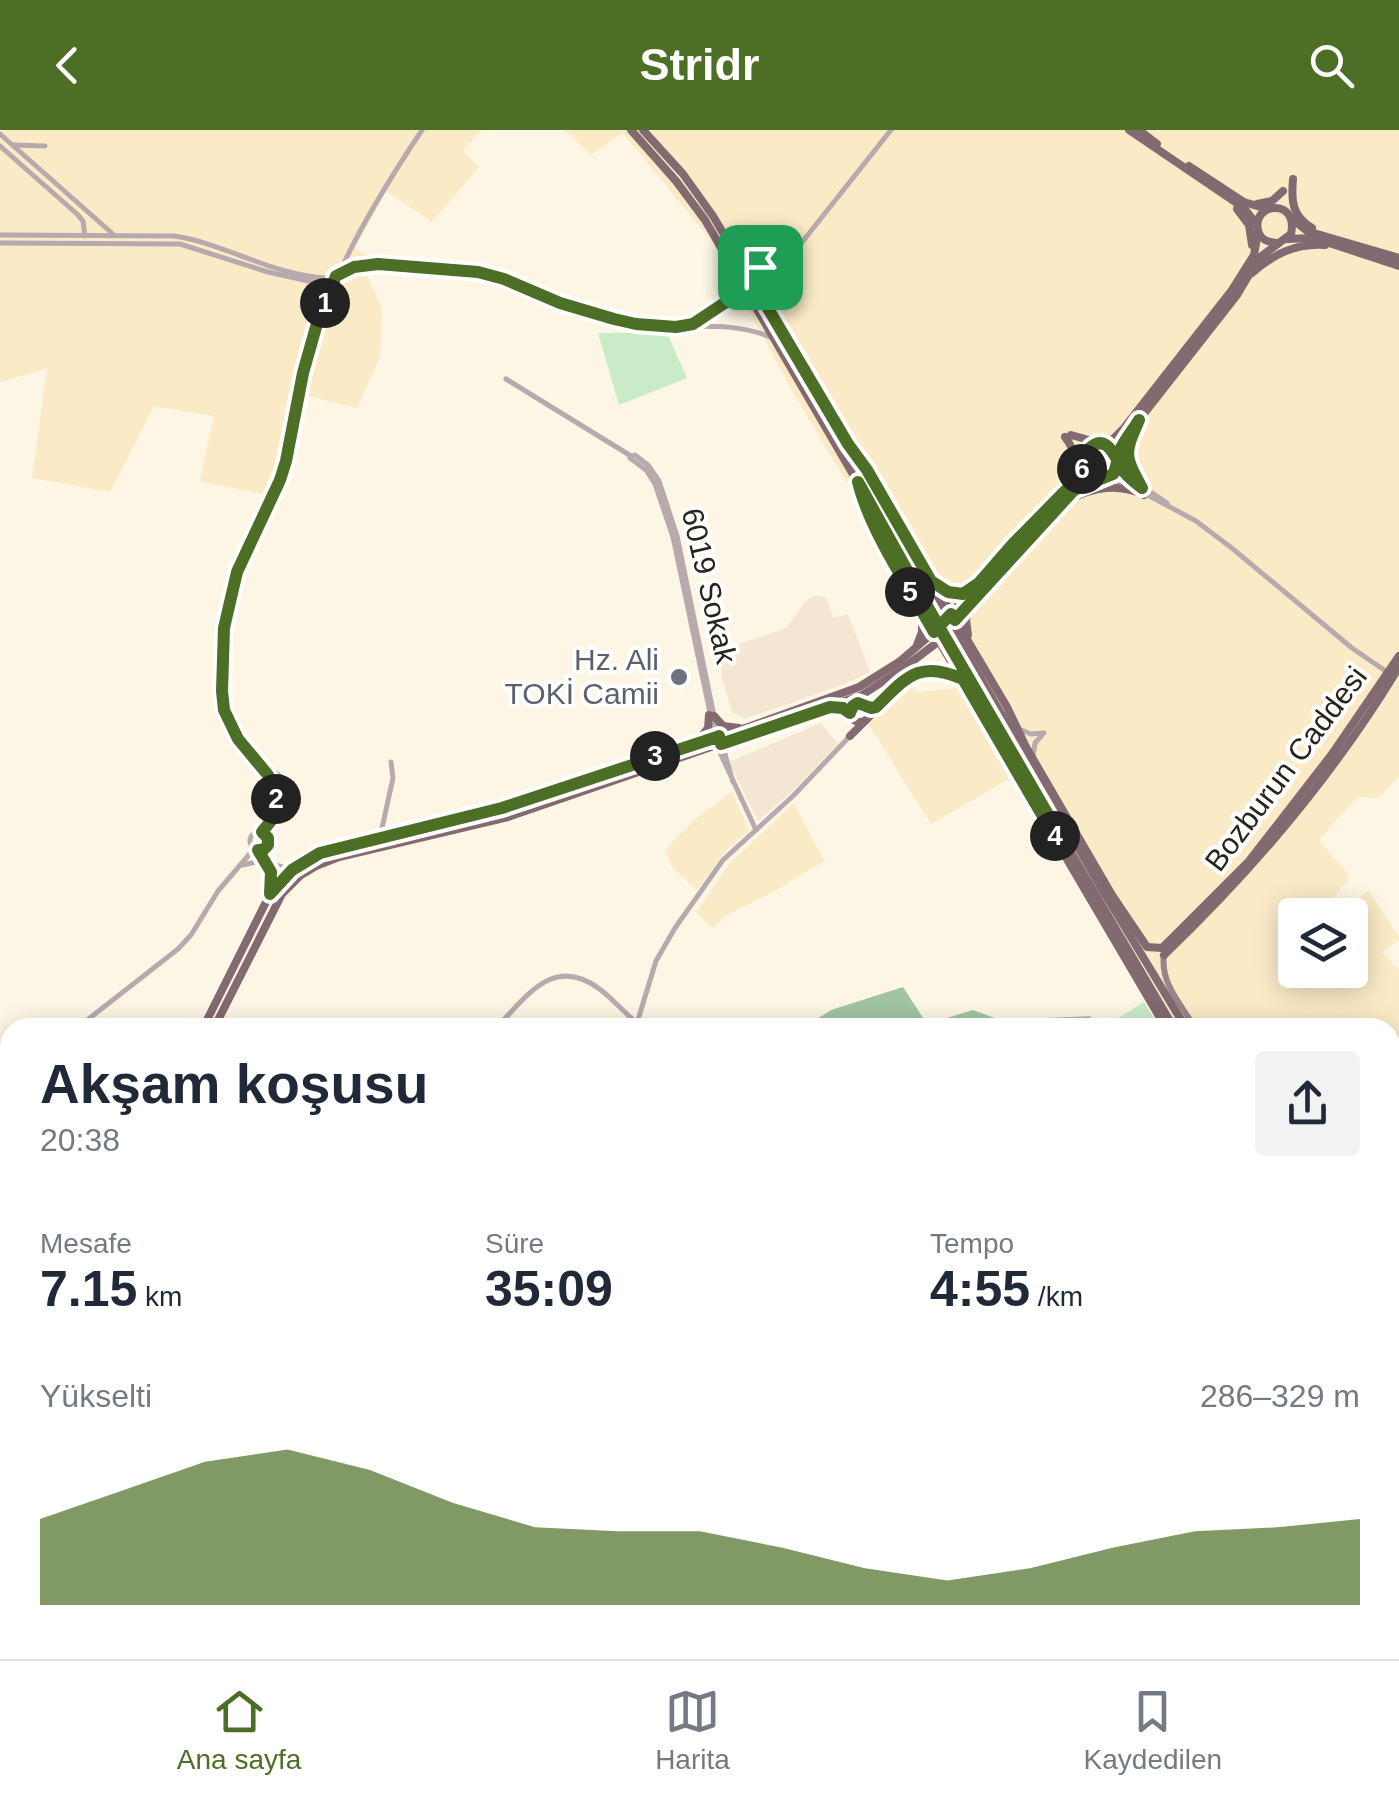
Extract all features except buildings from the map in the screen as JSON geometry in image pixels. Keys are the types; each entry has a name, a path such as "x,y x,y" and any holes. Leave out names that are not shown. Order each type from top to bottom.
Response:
{"main road":[{"path":"631,130 676,181 735,274 766,305 1180,1018"},
{"path":"642,130 683,174 738,258 773,338 858,482 925,584 967,681 1160,1018"},
{"path":"1129,130 1242,214 1249,225 1252,245 1248,271"},
{"path":"1138,130 1244,202 1282,209 1307,231 1399,258"},
{"path":"1293,180 1294,210 1307,225 1329,236"},
{"path":"1244,202 1268,203 1283,191"},
{"path":"1226,199 1244,208 1265,241 1277,244"},
{"path":"953,617 1061,504 1079,488 1116,470 1122,446 1139,420 1186,362 1248,271 1256,250 1260,215 1268,209"},
{"path":"1287,239 1293,228 1292,219"},
{"path":"219,1018 282,894 308,870 331,860 508,816 869,691 936,636 973,589 1078,476 1085,453 1113,439 1124,428 1248,271 1277,244 1287,239 1314,238 1399,266"},
{"path":"1248,271 1290,248 1314,244 1340,247"},
{"path":"1139,420 1127,456 1143,491"},
{"path":"1066,490 1076,460 1068,436 1098,440 1124,428"},
{"path":"1100,445 1111,448 1118,459"},
{"path":"1083,466 1088,476 1102,480"},
{"path":"858,482 870,516 921,611 1168,1018"},
{"path":"1061,504 1100,488 1143,491"},
{"path":"925,584 956,594 973,589"},
{"path":"925,584 944,601 1007,707 1046,786"},
{"path":"921,611 930,619 939,618 944,601"},
{"path":"971,602 966,620 972,648"},
{"path":"918,652 921,611"},
{"path":"951,660 958,650 972,648"},
{"path":"208,1018 270,894 302,863 320,853 502,808 688,746 718,741 860,687 918,652 937,652 951,660"},
{"name":"Bozburun Caddesi","path":"1163,952 1249,861 1394,671 1399,656"},
{"path":"867,720 870,712 865,700 869,691"},
{"path":"850,736 855,704 873,708 879,705"},
{"path":"850,736 879,705"},
{"path":"830,707 843,708 859,722 867,720"},
{"path":"688,746 706,733 711,716 723,726 748,727"},
{"path":"1050,818 1055,837"},
{"path":"1074,834 1142,943 1163,952"},
{"path":"1139,949 1163,952"},
{"path":"1155,976 1163,952"},
{"path":"1163,952 1164,978 1188,1018"}],"street":[{"path":"270,894 272,876 250,839 262,832 276,813 278,803 268,775 244,747 224,710 224,628 232,587 280,480 303,373 336,276 385,185 422,130"},
{"path":"693,324 751,291 785,262 890,130"},
{"path":"0,134 115,240"},
{"path":"12,145 45,146"},
{"path":"0,146 78,214 86,239"},
{"path":"0,235 115,240 182,237 269,269 332,286"},
{"path":"0,243 86,239"},
{"path":"738,258 760,267 785,262"},
{"path":"269,269 336,276 354,267 378,264 478,272 614,319 659,326 737,327 773,338"},
{"path":"723,304 734,288 735,274"},
{"path":"766,305 770,276"},
{"name":"6019 Sokak","path":"506,379 648,465 659,481 678,536 711,716 733,782 756,830"},
{"path":"1118,459 1126,475 1143,491"},
{"path":"1102,480 1129,485 1186,516 1234,548 1352,648 1394,671"},
{"path":"879,705 896,686 922,670 951,674 967,681"},
{"path":"89,1018 178,949 218,891 256,850 263,850 282,814 290,785 240,731 223,678"},
{"path":"1015,725 1029,734 1044,733 1035,744 1035,762"},
{"path":"638,1018 656,961 723,860 793,796 850,736"},
{"path":"380,838 393,778 391,762"},
{"path":"283,780 274,782 273,790 278,797 287,796"},
{"path":"262,832 268,843 268,858 275,865 287,868 302,863"},
{"path":"240,866 253,862 267,866"},
{"path":"506,1018 539,985 561,976 580,978 595,986 630,1018"}],"shaded area":[{"path":"0,130 482,130 463,151 479,167 432,222 386,191 355,248 373,258 368,277 382,309 380,357 357,408 295,393 266,495 200,481 214,416 154,406 110,492 32,478 47,369 0,382"},
{"path":"564,130 1399,130 1399,777 1379,798 1357,797 1319,840 1350,877 1333,898 1278,898 1278,988 1368,988 1368,898 1358,898 1369,891 1399,937 1382,952 1399,970 1399,1018 1168,1018 791,389 712,242 623,133 591,155"},
{"path":"813,596 826,597 833,618 848,614 870,672 745,719 732,712 721,674 724,649 786,628"},
{"path":"905,684 918,692 958,688 1011,778 931,824 869,725"},
{"path":"821,723 838,744 758,821 729,762"},
{"path":"732,792 749,831 726,850 697,890 672,867 665,850 694,820"},
{"path":"794,803 824,861 727,915 713,928 696,912 729,864"}],"green space":[{"path":"598,333 667,333 687,378 619,405"},
{"path":"903,987 923,1018 818,1018 831,1010"},
{"path":"1144,1002 1154,1018 1118,1018"},
{"path":"973,1010 995,1018 947,1018"}],"place":[{"name":"Hz. Ali TOKİ Camii","path":"679,677"}],"route":[{"path":"760,267 738,258 755,288 693,324 676,327 614,319 478,272 378,264 354,267 336,276 303,373 280,480 237,572 224,628 224,710 238,739 268,775 278,803 274,817 262,832 268,845 258,850 271,872 270,894 292,870 320,853 502,808 719,736 721,744 830,707 850,713 858,703 876,707 914,672 922,670 963,679 1055,837 1050,818 942,632 933,616 896,548 858,482 861,496 899,573 934,632 951,614 955,620 1074,490 1113,474 1118,466 1118,458 1122,446 1139,420 1127,456 1142,488 1124,472 1121,468 1118,458 1115,452 1111,448 1092,447 1085,453 1074,482 979,583 963,594 948,592 931,581 766,305 767,282 785,262 760,267"}]}
